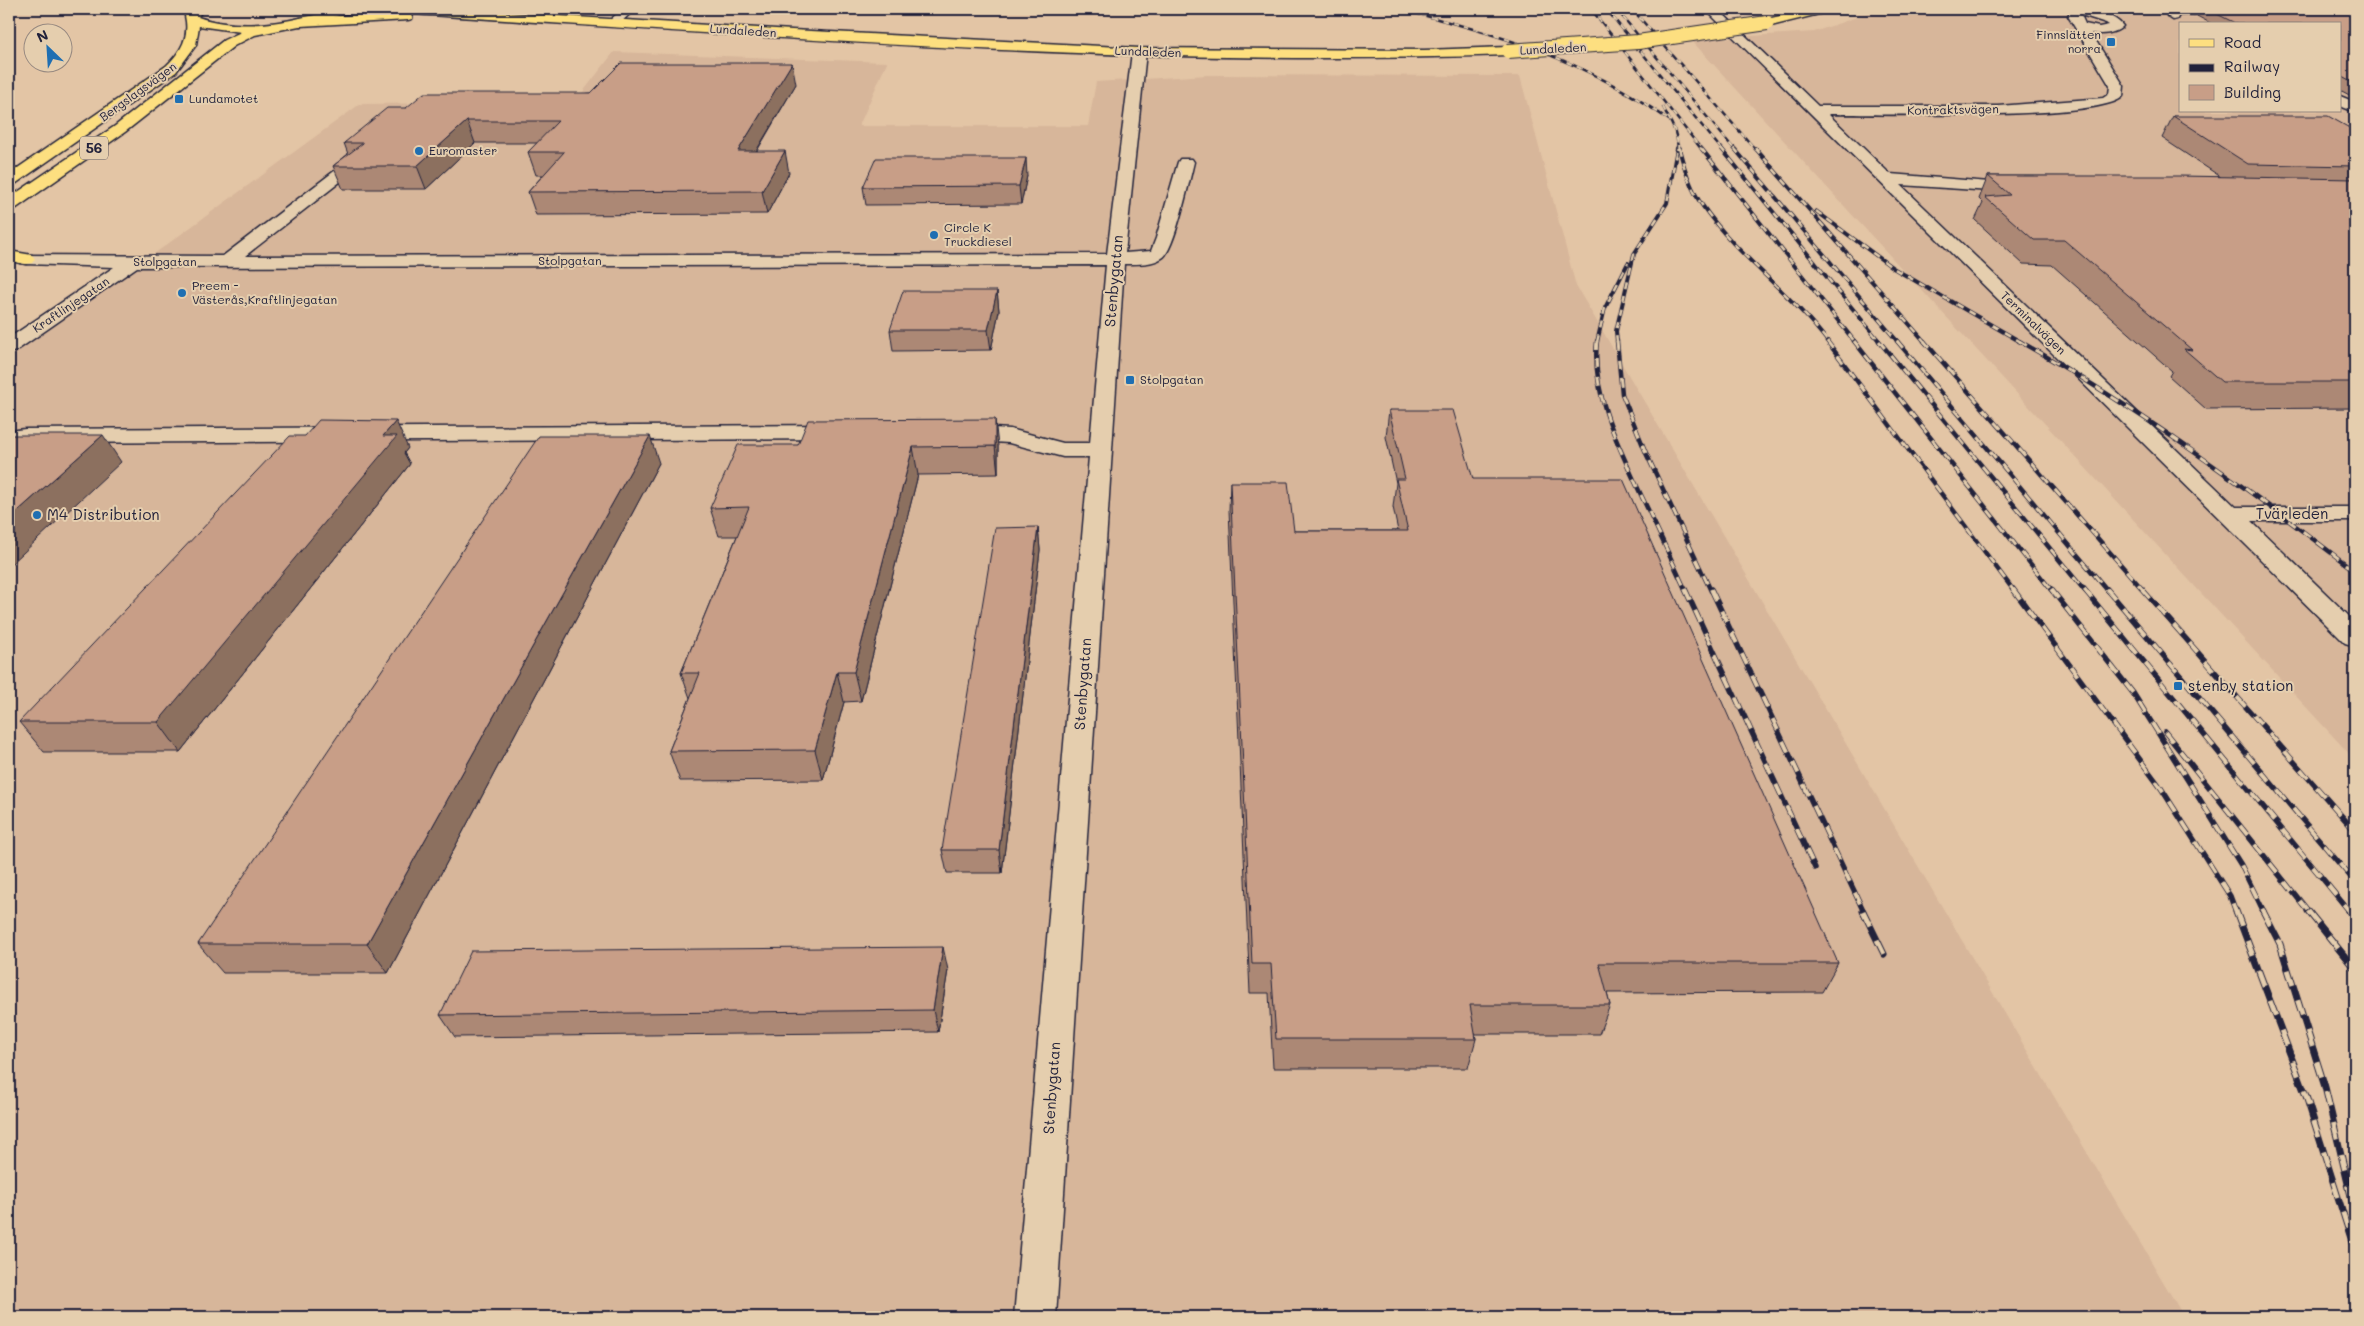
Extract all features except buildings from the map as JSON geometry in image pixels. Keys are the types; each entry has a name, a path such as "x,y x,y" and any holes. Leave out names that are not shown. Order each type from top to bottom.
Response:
{"main road":[{"name":"56","path":"192,13 215,27 276,25 300,22 344,9"},
{"name":"Lundaleden","path":"389,9 802,35 1139,52 1424,54 1508,51 1651,41 1767,23 1823,9"},
{"name":"Bergslagsvägen","path":"9,181 171,69 185,56 192,42 192,13"},
{"name":"Lundaleden","path":"300,22 470,13"},
{"name":"Bergslagsvägen","path":"9,205 120,129 229,43 251,32 276,25"}],"street":[{"path":"614,22 629,9"},
{"name":"Terminalvägen","path":"1711,9 2355,637"},
{"path":"2077,9 2110,20 2117,26 2100,31 2081,27 2074,16 2077,9"},
{"path":"2179,21 2174,11 2212,10"},
{"name":"Kontraktsvägen","path":"1814,110 1999,110 2092,104 2107,101 2116,96 2117,86 2081,27"},
{"name":"Stenbygatan","path":"1035,1317 1115,260 1139,52"},
{"path":"2342,101 2355,108"},
{"name":"Stolpgatan","path":"14,259 227,262 1115,260 1146,258 1158,254 1166,238 1186,162"},
{"path":"227,262 343,172"},
{"path":"1886,179 2038,189"},
{"name":"Kraftlinjegatan","path":"9,347 133,262"},
{"path":"9,438 25,436 864,433"},
{"path":"943,433 1010,436 1063,450 1101,450"},
{"name":"Tvärleden","path":"2228,514 2355,514"}],"shaded area":[{"path":"1880,9 2355,9 2355,760 1691,40 1814,32"},
{"path":"614,52 887,62 859,126 1088,126 1096,82 1208,75 1520,76 1576,286 2184,1317 9,1317 9,354 147,259 360,104 575,102"}],"railway":[{"path":"1399,9 1471,28 1540,51 1605,80 1669,120"},
{"path":"1591,9 1702,150"},
{"path":"1606,9 1722,150"},
{"path":"1616,9 1735,150"},
{"path":"1632,9 1756,150"},
{"path":"1663,107 1671,122 1678,145"},
{"path":"1677,150 1678,145"},
{"path":"1678,145 1679,150"},
{"path":"1617,342 1616,331 1634,254 1667,203 1677,148"},
{"path":"1679,148 1691,185 1702,205 1731,241 1797,307 1828,342"},
{"path":"1701,148 1855,342"},
{"path":"1721,148 1880,342"},
{"path":"1734,148 1898,342"},
{"path":"1755,148 1925,342"},
{"path":"1816,211 1893,268 2021,342"},
{"path":"1597,342 1605,308 1628,263"},
{"path":"1597,341 1598,381 1609,421 1625,460 1686,591"},
{"path":"1617,341 1622,394 1646,453 1711,591"},
{"path":"1827,341 2014,591"},
{"path":"1854,341 2052,591"},
{"path":"1879,341 2085,591"},
{"path":"1897,341 2108,591"},
{"path":"1924,341 2144,591"},
{"path":"2019,341 2149,421 2233,479 2355,571"},
{"path":"1685,589 1815,868"},
{"path":"1711,589 1864,912"},
{"path":"2013,589 2161,788 2230,896 2236,912"},
{"path":"2051,589 2133,693 2241,865 2264,912"},
{"path":"2084,589 2350,912"},
{"path":"2107,589 2355,882"},
{"path":"2142,589 2355,831"},
{"path":"2165,732 2309,912"},
{"path":"1863,911 1884,954"},
{"path":"2236,911 2306,1096 2355,1251"},
{"path":"2263,911 2280,944 2325,1087 2355,1213"},
{"path":"2308,911 2355,969"},
{"path":"2349,911 2355,918"}],"place":[{"name":"Finnslätten norra","path":"2111,42"},
{"name":"Lundamotet","path":"179,99"},
{"name":"Euromaster","path":"419,151"},
{"name":"Circle K Truckdiesel","path":"934,235"},
{"name":"Preem - Västerås,Kraftlinjegatan","path":"182,293"},
{"name":"Stolpgatan","path":"1130,380"},
{"name":"M4 Distribution","path":"37,515"},
{"name":"stenby station","path":"2178,686"}]}
